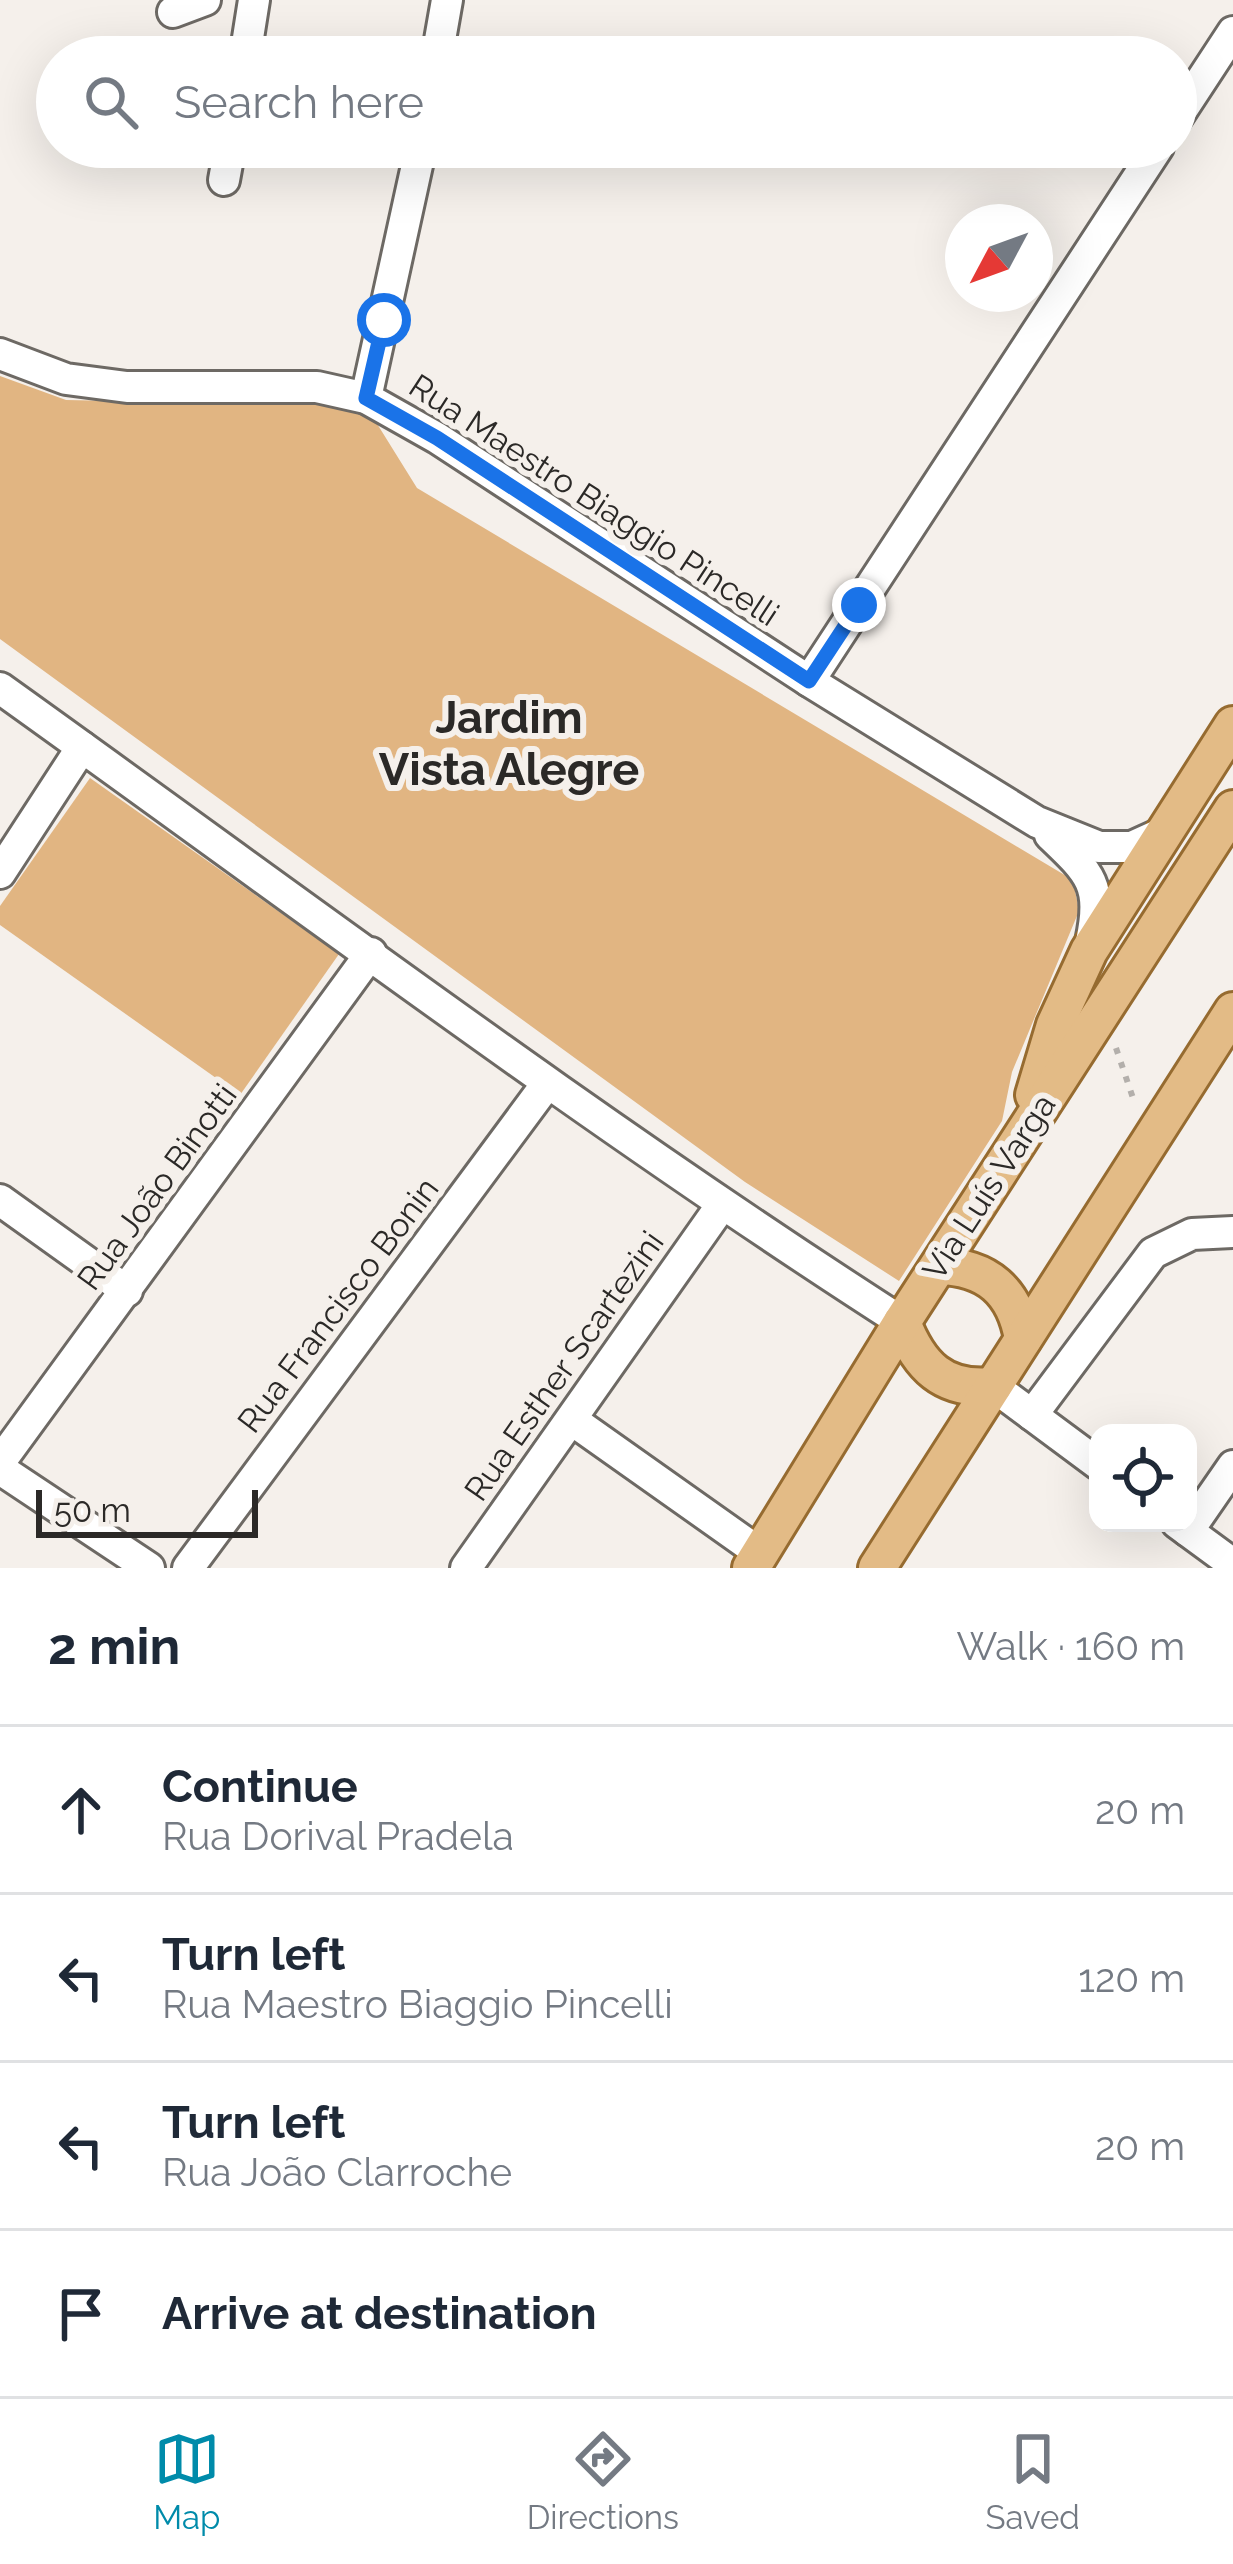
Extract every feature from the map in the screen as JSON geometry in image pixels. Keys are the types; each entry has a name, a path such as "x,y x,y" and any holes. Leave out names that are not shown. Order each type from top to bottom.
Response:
{"main road":[{"path":"1020,1138 1055,1024 1089,951 1233,725"},
{"name":"Via Luís Varga","path":"756,1561 902,1322 1233,809"},
{"path":"877,1568 1233,1011"},
{"path":"939,1266 964,1266 987,1275 1019,1313 1023,1339"},
{"path":"902,1322 921,1362 936,1376 973,1388 993,1386"}],"street":[{"path":"172,12 205,0"},
{"path":"248,36 254,0"},
{"path":"441,36 447,0"},
{"path":"1197,87 1233,32"},
{"path":"224,180 226,168"},
{"path":"366,398 417,168"},
{"path":"809,681 1144,168"},
{"name":"Rua Maestro Biaggio Pincelli","path":"0,354 66,380 127,387 316,387 366,398 437,438 809,681 1037,822 1099,847 1132,847 1165,832"},
{"path":"0,688 546,1084 721,1206 902,1322"},
{"path":"0,873 82,747"},
{"name":"Rua Maestro Biaggio Pincelli","path":"1037,822 1094,882 1098,908 1089,951"},
{"name":"Rua João Binotti","path":"0,1465 371,953"},
{"name":"Rua Francisco Bonin","path":"188,1568 546,1084"},
{"path":"0,1200 127,1292"},
{"name":"Rua Esther Scartezini","path":"466,1568 721,1206"},
{"path":"1032,1415 1153,1253 1192,1234 1233,1232"},
{"path":"993,1386 1089,1457"},
{"path":"572,1420 756,1561"},
{"path":"0,1465 149,1568"},
{"path":"1200,1546 1233,1466"}],"path":[{"path":"1103,1010 1137,1108 1162,1123"}],"shaded area":[{"path":"0,376 66,400 366,406 417,488 1073,880 1079,911 1012,1072 1002,1121 899,1281 745,1182 0,639"},
{"path":"90,778 339,954 240,1095 0,925 0,906"}],"district":[{"name":"Jardim Vista Alegre","path":"509,743"}],"route":[{"path":"384,320 366,398 398,413 809,681 859,605"}]}
